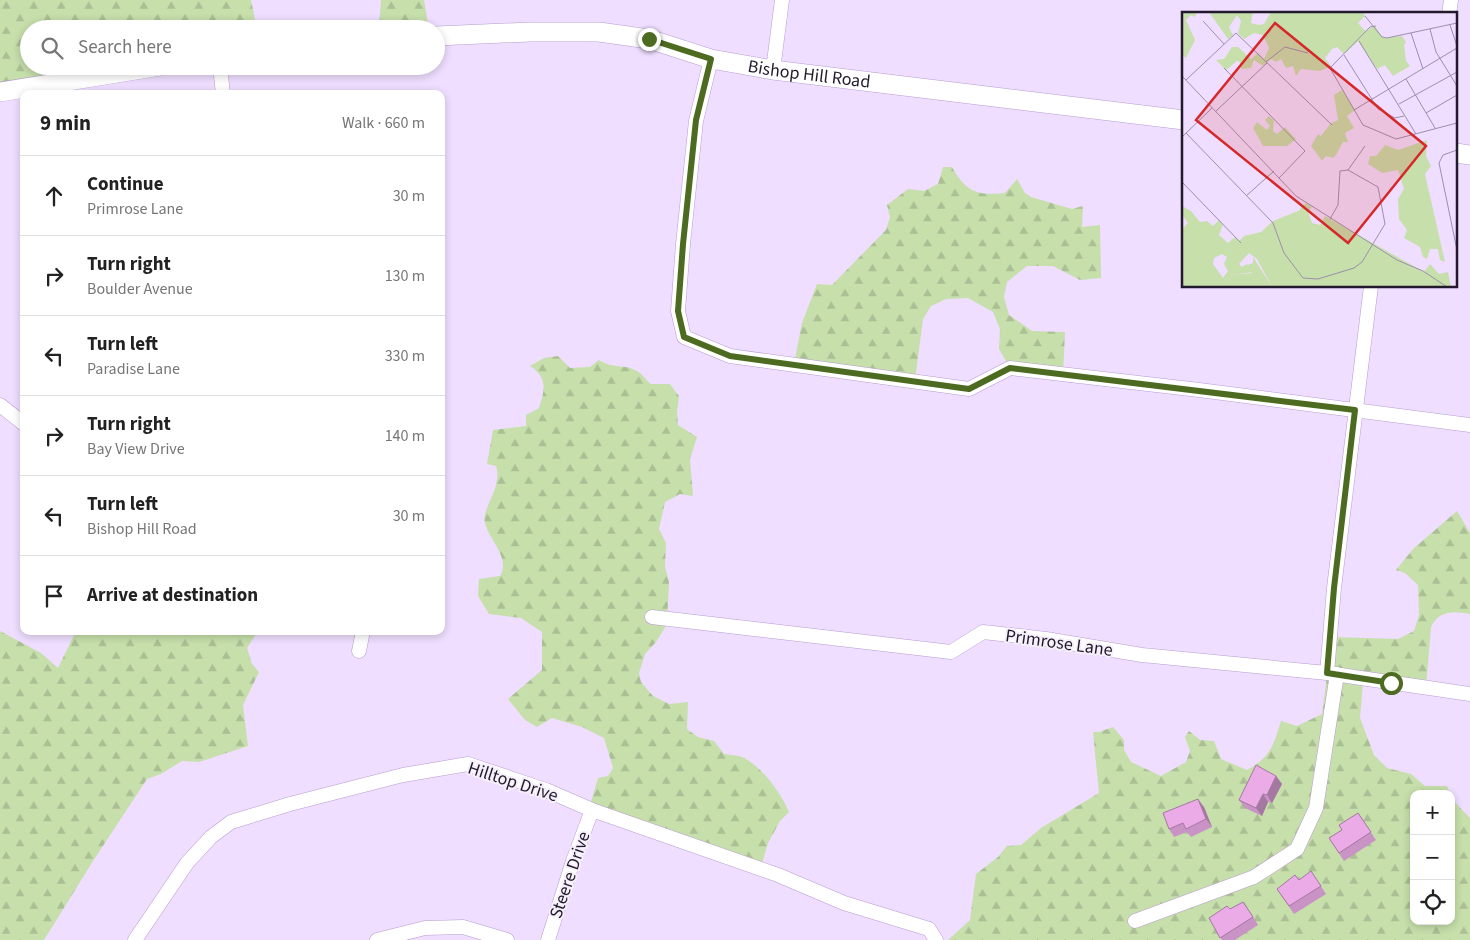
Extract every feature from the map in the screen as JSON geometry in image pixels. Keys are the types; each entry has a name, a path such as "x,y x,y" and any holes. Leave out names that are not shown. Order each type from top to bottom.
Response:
{"street":[{"path":"773,70 782,0"},
{"name":"Bishop Hill Road","path":"445,36 530,32 600,32 649,39 711,59 773,70 1182,120"},
{"path":"711,59 696,120 678,311 684,337 730,356 969,389 1010,368 1470,425"},
{"path":"0,92 105,75"},
{"path":"221,75 222,90"},
{"path":"1135,921 1254,877 1297,849 1316,808 1332,673 1334,588 1372,288"},
{"path":"0,405 20,421"},
{"name":"Primrose Lane","path":"652,618 951,652 983,632 1046,639 1142,654 1332,673 1470,694"},
{"path":"359,651 362,635"},
{"name":"Hilltop Drive","path":"135,940 187,863 211,837 231,822 290,804 403,775 468,764 546,790 592,810 778,875 844,903 929,928 933,936"},
{"name":"Steere Drive","path":"548,940 572,861 592,810"},
{"path":"377,940 425,928 463,927 507,940"}],"green space":[{"path":"0,0 251,0 255,20 20,20 20,75 111,75 0,93"},
{"path":"381,0 424,0 427,20 380,20"},
{"path":"943,167 952,167 962,182 980,193 1005,193 1017,179 1025,193 1031,197 1072,209 1083,206 1082,227 1100,225 1101,278 1080,280 1053,266 1027,266 1007,282 1004,297 1009,315 1032,331 1065,332 1063,375 1010,368 999,349 1000,329 993,312 968,298 946,299 931,306 923,319 915,380 794,364 802,323 817,284 832,285 886,230 890,217 887,205 908,189 924,191 938,184"},
{"path":"558,356 570,368 590,367 599,360 610,365 627,367 639,372 651,384 670,384 679,396 678,425 697,437 690,459 693,496 680,494 665,502 659,529 666,543 665,567 669,582 667,624 656,642 645,654 639,673 641,682 653,696 669,704 688,702 687,729 698,737 714,741 724,754 740,756 751,762 771,782 781,797 789,812 780,821 768,843 761,867 589,809 598,778 608,776 613,768 604,738 582,727 552,718 537,727 525,720 508,699 542,670 542,632 521,618 489,614 478,596 479,579 500,576 503,569 501,556 485,523 486,511 497,482 496,466 487,464 493,430 526,426 526,415 539,408 544,384 540,375 530,366 544,358"},
{"path":"1457,511 1470,533 1470,614 1453,612 1438,617 1434,621 1431,627 1426,687 1363,683 1360,718 1374,755 1387,768 1411,774 1425,786 1447,786 1448,790 1410,790 1410,925 1455,925 1455,802 1470,818 1470,940 948,940 970,920 976,874 998,857 1007,846 1021,845 1041,828 1099,793 1093,732 1113,727 1124,740 1124,750 1131,762 1161,776 1186,762 1190,751 1185,737 1189,731 1200,740 1214,741 1221,759 1247,770 1261,760 1270,750 1281,721 1297,726 1322,714 1332,637 1398,639 1414,631 1419,615 1418,585 1405,573 1396,570 1413,549"},
{"path":"0,631 41,653 58,668 74,635 255,635 247,648 252,664 259,672 243,705 248,746 199,762 182,761 161,774 147,779 44,940 0,940"}],"building":[{"path":"1256,765 1276,776 1267,795 1263,794 1256,808 1239,800"},
{"path":"1198,799 1206,819 1186,829 1183,823 1169,829 1163,813"},
{"path":"1358,813 1371,832 1339,853 1329,838 1342,830 1339,825"},
{"path":"1311,871 1321,886 1289,906 1277,889 1295,875 1299,880"},
{"path":"1243,902 1253,917 1220,938 1209,918 1227,906 1230,909"}],"route":[{"path":"649,39 711,59 696,120 683,244 678,311 684,337 730,356 894,377 969,389 1010,368 1355,410 1334,588 1327,673 1391,683"}]}
